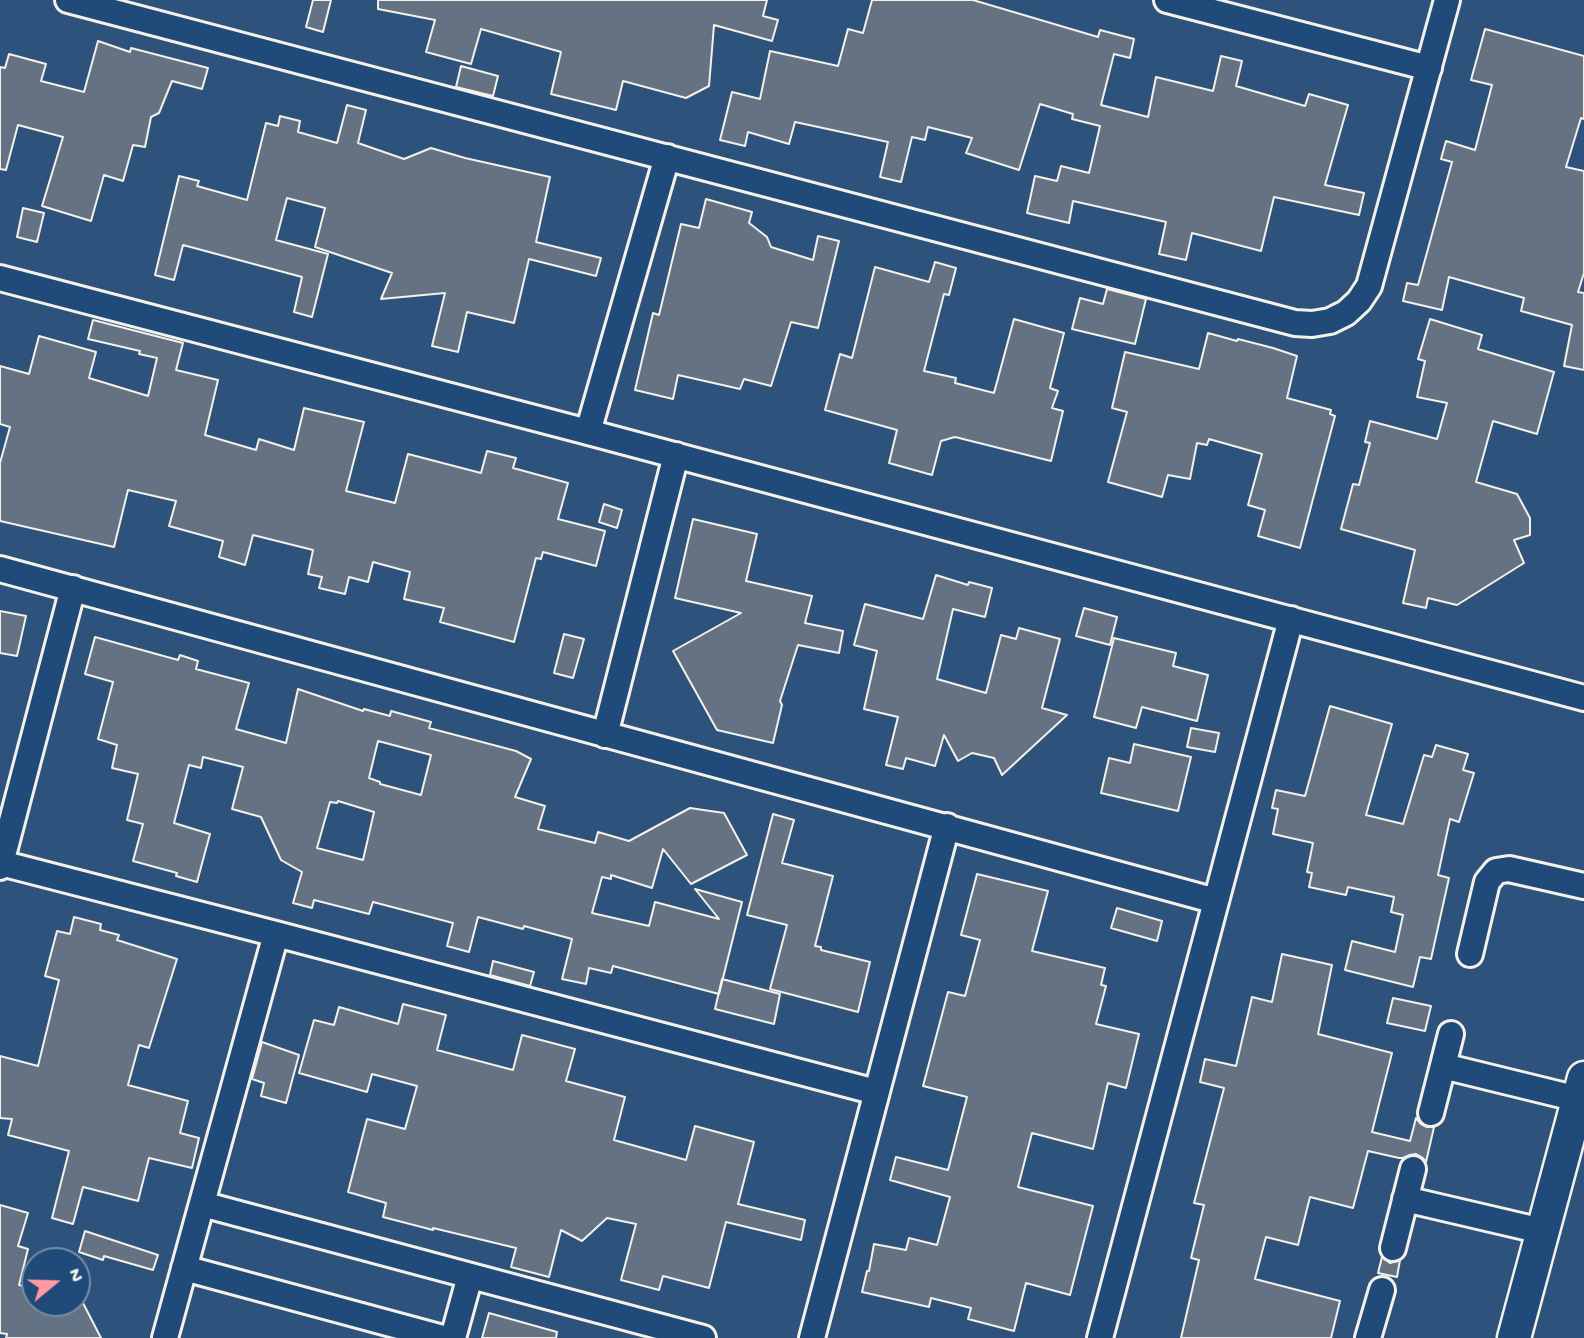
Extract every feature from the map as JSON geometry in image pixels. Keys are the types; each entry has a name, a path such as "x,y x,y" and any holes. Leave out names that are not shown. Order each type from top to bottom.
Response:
{"main road":[{"path":"1514,1338 1581,1088"}],"street":[{"path":"68,0 1294,323 1312,324 1330,321 1346,313 1359,301 1369,286 1447,0"},
{"path":"1167,0 1429,68"},
{"path":"588,432 667,157"},
{"path":"0,278 676,455 1584,698"},
{"path":"605,735 676,455"},
{"path":"0,569 1216,901"},
{"path":"73,588 0,865 276,933 876,1092"},
{"path":"1100,1338 1291,619"},
{"path":"812,1338 947,826"},
{"path":"1470,954 1487,881 1496,871 1509,869 1584,886"},
{"path":"165,1338 276,933"},
{"path":"1432,1113 1451,1034"},
{"path":"1443,1066 1581,1088"},
{"path":"1393,1248 1413,1169"},
{"path":"1405,1199 1542,1231"},
{"path":"202,1204 703,1338"},
{"path":"184,1268 443,1338"},
{"path":"453,1338 470,1276"},
{"path":"1368,1338 1382,1290"}],"building":[{"path":"313,0 331,0 323,32 306,27"},
{"path":"378,0 767,0 763,16 778,20 772,41 714,25 709,86 686,98 623,81 616,110 551,94 561,52 481,29 471,64 426,52 435,20 378,9"},
{"path":"872,0 973,0 1098,37 1100,30 1134,39 1130,58 1114,54 1101,105 1148,117 1156,77 1213,91 1221,56 1242,61 1236,86 1305,106 1309,94 1348,105 1325,185 1364,193 1359,215 1274,197 1261,251 1192,233 1186,260 1159,254 1166,222 1073,201 1069,223 1027,213 1035,176 1057,181 1061,166 1089,173 1100,126 1072,119 1073,114 1040,104 1019,170 966,153 972,138 928,127 925,140 912,137 901,182 880,177 888,142 795,122 789,144 748,132 745,146 720,140 732,92 760,99 770,51 838,66 848,29 863,33"},
{"path":"1485,29 1584,56 1584,119 1581,118 1566,167 1584,171 1584,273 1578,292 1584,293 1584,370 1564,366 1572,325 1521,311 1524,298 1449,277 1442,310 1403,301 1407,283 1418,285 1452,162 1441,159 1446,141 1475,150 1492,85 1471,80"},
{"path":"98,41 130,52 131,48 208,68 202,89 172,81 159,113 151,117 145,147 133,145 123,181 104,175 91,221 42,206 63,137 18,125 6,170 0,169 0,67 5,68 9,54 46,64 41,81 84,92"},
{"path":"461,66 498,76 493,96 456,87"},
{"path":"347,105 366,110 358,143 404,159 431,148 550,177 536,242 601,258 596,276 529,259 514,323 467,312 458,352 432,346 445,293 381,299 392,273 315,247 325,208 287,198 276,240 328,254 312,317 294,312 302,277 183,245 174,280 155,275 179,176 199,181 197,186 247,200 266,123 278,126 280,116 300,121 298,132 337,143"},
{"path":"706,199 752,212 749,223 767,237 771,247 813,260 818,236 839,241 818,328 791,322 771,386 744,379 740,389 678,375 673,399 635,390 653,313 659,315 681,224 699,228"},
{"path":"23,208 44,213 37,242 17,237"},
{"path":"935,262 956,268 949,295 944,294 924,371 956,378 955,383 994,393 1014,319 1064,333 1050,388 1058,391 1052,408 1063,411 1051,461 955,437 941,441 932,475 889,463 897,430 825,410 840,354 852,358 875,267 929,282"},
{"path":"1107,289 1146,299 1135,344 1072,329 1080,298 1103,304"},
{"path":"1430,319 1482,335 1478,349 1554,372 1537,434 1493,421 1476,482 1517,494 1530,518 1530,535 1514,540 1524,563 1457,605 1428,598 1426,608 1403,603 1415,550 1341,529 1353,484 1359,485 1370,443 1365,442 1370,421 1437,439 1447,403 1417,397 1425,361 1418,359"},
{"path":"93,320 183,343 176,370 218,380 205,435 256,450 259,439 294,450 304,408 364,422 346,491 395,503 408,454 481,473 487,451 516,458 513,468 568,483 558,519 605,531 596,566 543,552 541,559 536,558 514,642 440,622 444,608 404,599 410,572 373,562 368,582 349,577 345,594 319,588 322,577 308,574 313,550 253,535 245,565 219,557 223,541 169,526 176,501 128,490 114,547 0,521 0,463 10,427 0,424 0,366 29,374 39,336 96,352 89,378 148,396 157,358 139,354 140,351 88,339"},
{"path":"1208,333 1297,356 1287,398 1331,410 1330,414 1335,416 1300,548 1258,536 1265,510 1248,505 1262,454 1209,439 1207,445 1197,443 1190,479 1168,475 1162,497 1108,482 1127,412 1112,408 1125,352 1199,369"},
{"path":"604,504 622,510 617,528 599,522"},
{"path":"693,519 757,534 746,581 812,596 805,623 843,631 839,653 798,645 780,701 782,705 773,743 717,730 673,651 741,613 675,598"},
{"path":"936,575 968,585 969,582 992,588 985,617 953,609 937,679 986,693 1001,635 1016,639 1019,628 1060,639 1042,708 1067,715 1002,775 994,758 972,753 958,761 944,735 935,766 906,758 903,769 886,765 898,717 864,709 877,651 854,645 865,604 923,619"},
{"path":"1084,608 1117,617 1110,645 1076,636"},
{"path":"0,611 26,616 17,656 0,653"},
{"path":"564,634 584,639 573,678 554,673"},
{"path":"95,637 178,660 180,655 198,661 196,669 249,683 236,729 286,743 298,689 363,711 364,709 390,716 391,711 431,722 429,728 516,751 531,759 515,797 545,806 538,829 595,843 598,832 629,841 690,808 724,813 747,855 691,884 663,849 652,888 611,875 611,879 602,877 592,913 649,926 655,902 719,919 695,889 742,902 719,994 613,966 611,973 589,968 586,984 562,979 572,939 524,926 523,929 478,917 469,952 447,946 453,923 373,902 369,914 314,900 312,908 293,903 302,872 281,860 261,817 232,809 243,767 203,757 201,768 189,765 174,823 210,834 197,882 176,876 177,873 133,861 143,824 127,820 138,774 112,768 117,745 98,739 113,682 85,674","holes":["378,741 431,755 421,795 380,784 369,778","338,801 374,812 363,860 317,848 330,802"]},
{"path":"1114,638 1176,653 1173,666 1208,675 1197,721 1142,707 1136,728 1094,717"},
{"path":"1330,706 1392,724 1366,815 1403,824 1424,755 1432,757 1436,745 1468,754 1463,770 1474,773 1459,822 1450,819 1438,875 1449,878 1431,959 1420,957 1413,987 1345,970 1352,941 1395,952 1403,915 1391,912 1394,897 1348,887 1346,895 1309,887 1312,873 1307,872 1313,843 1273,834 1278,809 1272,808 1276,790 1305,796"},
{"path":"1191,728 1219,733 1215,752 1187,747"},
{"path":"1134,744 1191,757 1178,811 1101,793 1109,758 1130,763"},
{"path":"773,814 794,820 782,863 833,876 815,946 821,947 821,950 870,962 858,1012 770,989 787,925 747,915"},
{"path":"977,874 1048,891 1032,951 1105,968 1101,985 1106,986 1096,1024 1139,1034 1126,1088 1108,1083 1093,1149 1032,1133 1018,1187 1093,1206 1070,1295 1026,1283 1014,1331 968,1319 971,1308 931,1298 929,1307 862,1292 874,1244 906,1250 909,1238 937,1245 950,1197 890,1180 896,1157 948,1170 967,1097 923,1086 948,992 965,996 980,940 961,935"},
{"path":"1117,908 1162,921 1157,941 1111,928"},
{"path":"74,917 101,924 100,930 119,935 117,940 177,959 149,1048 139,1045 128,1085 188,1101 180,1133 199,1138 192,1168 149,1158 138,1201 83,1187 73,1224 52,1218 69,1151 8,1135 12,1119 0,1118 0,1056 38,1066 59,980 45,976 57,931 70,934"},
{"path":"1282,954 1332,965 1318,1034 1392,1053 1372,1132 1410,1141 1416,1118 1427,1127 1434,1127 1426,1162 1416,1154 1399,1158 1368,1151 1353,1208 1310,1197 1298,1245 1266,1237 1255,1279 1340,1301 1331,1338 1181,1338 1199,1260 1191,1258 1204,1205 1194,1203 1224,1088 1200,1082 1205,1059 1236,1066 1252,997 1272,1002"},
{"path":"493,961 534,972 530,986 490,975"},
{"path":"722,979 780,994 774,1024 715,1009"},
{"path":"1393,998 1431,1006 1425,1031 1387,1023"},
{"path":"403,1004 446,1015 437,1050 513,1070 522,1035 575,1049 566,1081 625,1097 614,1140 686,1160 695,1126 754,1142 738,1204 805,1220 801,1240 726,1222 709,1288 663,1276 659,1290 621,1280 636,1224 607,1218 582,1241 561,1230 549,1277 511,1267 516,1248 383,1217 386,1203 348,1192 367,1119 405,1129 417,1086 372,1074 367,1092 299,1073 314,1020 334,1025 339,1007 398,1024"},
{"path":"262,1042 299,1055 286,1103 261,1096 264,1083 252,1079"},
{"path":"0,1205 28,1213 18,1246 21,1247 19,1285 21,1317 90,1317 101,1338 6,1338 7,1334 0,1333"},
{"path":"85,1231 158,1255 153,1270 104,1256 103,1260 91,1256 91,1247 80,1247"},
{"path":"1382,1257 1390,1263 1400,1260 1397,1277 1378,1273"},
{"path":"489,1313 557,1332 556,1338 482,1338"}]}
